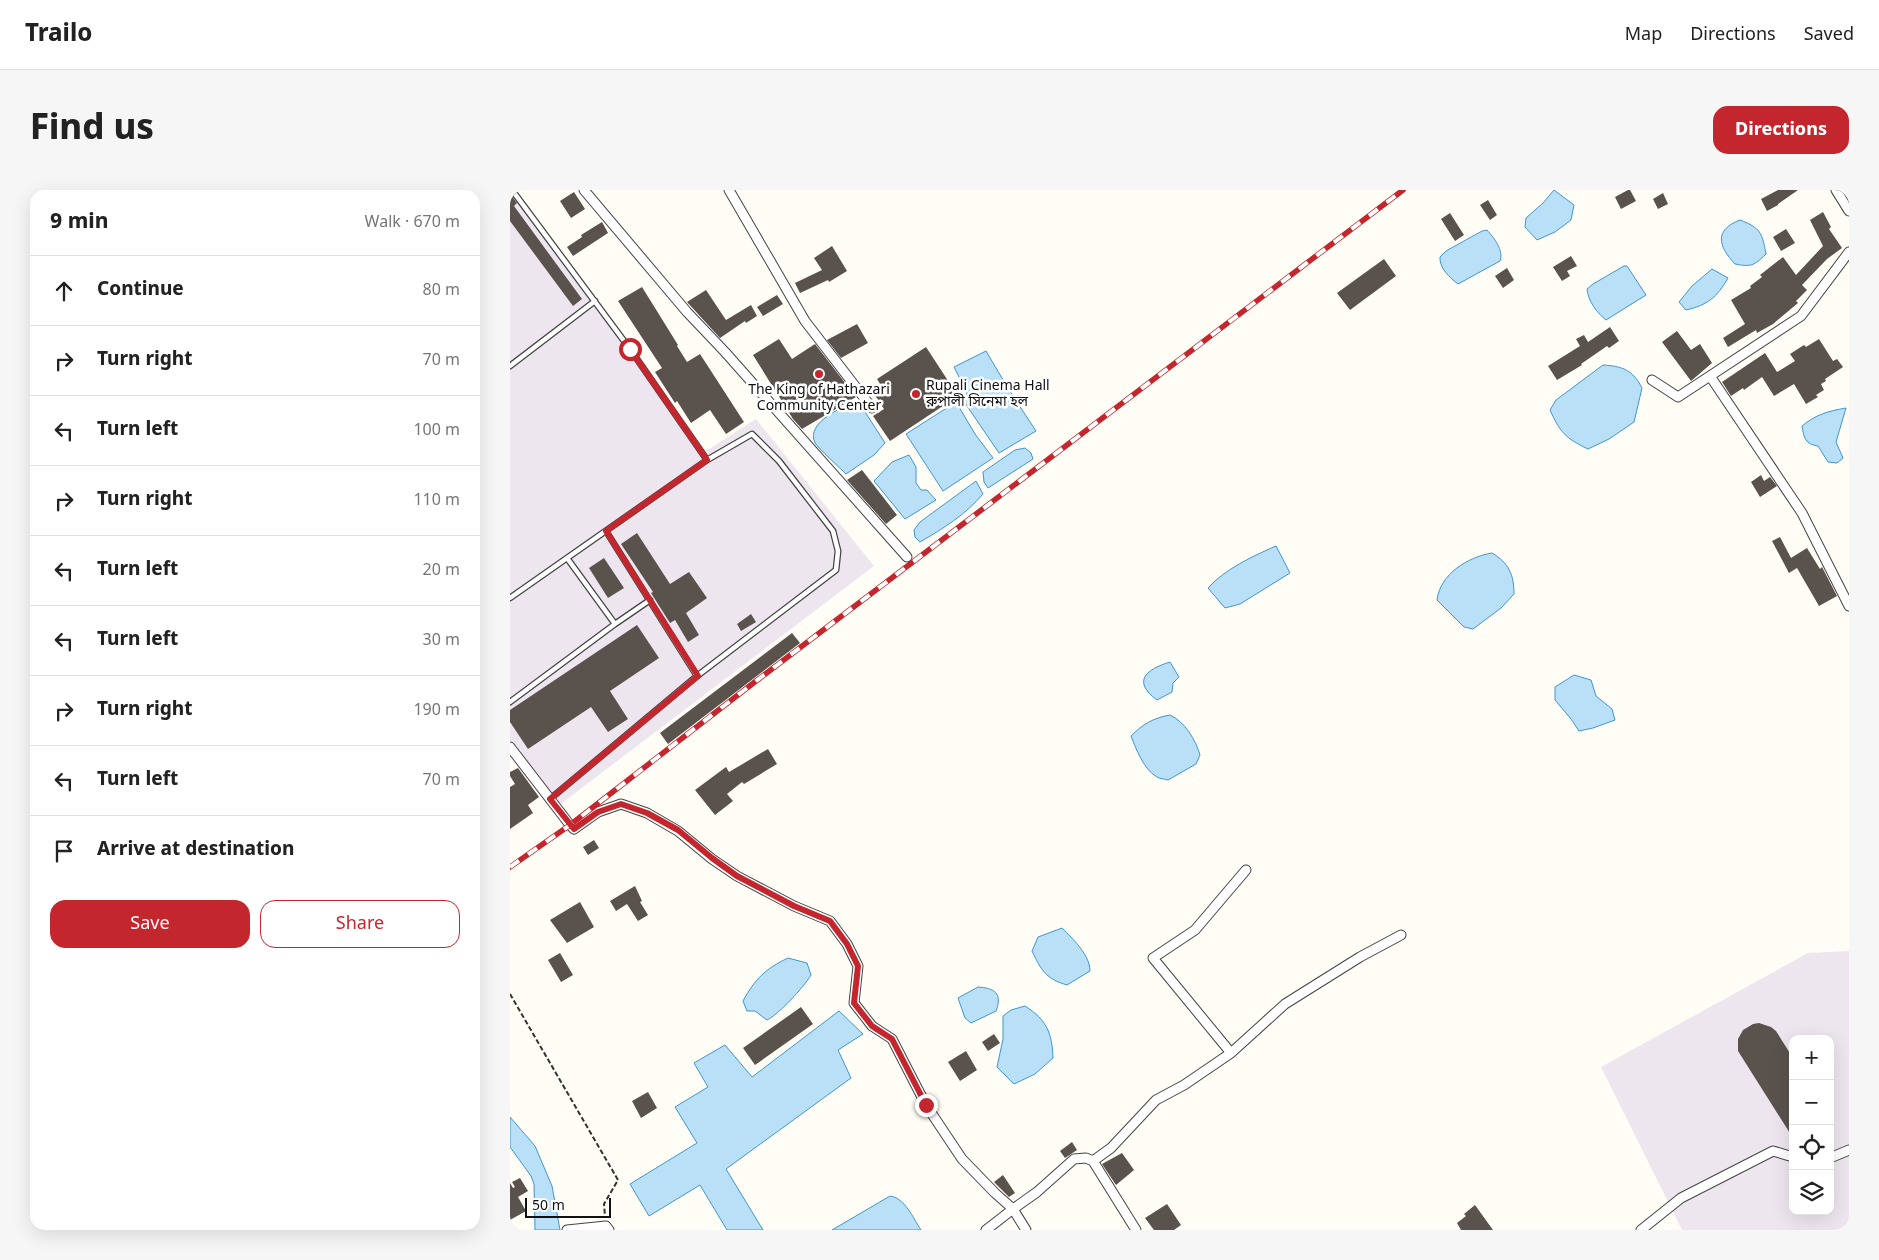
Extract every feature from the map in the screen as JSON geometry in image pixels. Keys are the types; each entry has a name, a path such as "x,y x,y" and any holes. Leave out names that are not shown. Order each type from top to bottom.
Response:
{"street":[{"path":"584,190 687,312 907,557"},
{"path":"729,190 805,321 872,408"},
{"path":"1836,190 1849,211"},
{"path":"1652,380 1678,397 1801,316 1849,252"},
{"path":"1710,376 1802,513 1849,606"},
{"path":"510,747 574,829 598,812 621,804 647,813 678,830 737,876 794,906 830,921 847,944 858,966 854,1003 872,1026 892,1039 926,1105 962,1159 995,1194 1013,1209 1026,1230"},
{"path":"1231,1054 1153,958 1195,930 1246,870"},
{"path":"1093,1161 1111,1148 1156,1100 1184,1085 1231,1054 1285,1004 1360,957 1400,935"},
{"path":"1834,1156 1849,1150"},
{"path":"1641,1230 1681,1198 1710,1183 1773,1152 1789,1156"},
{"path":"986,1230 1036,1192 1074,1159 1086,1158 1093,1161 1136,1230"},
{"path":"567,1230 608,1228"}],"lane":[{"path":"512,190 595,301 707,460"},
{"path":"510,366 595,301"},
{"path":"510,598 707,460 752,434 779,461 833,531 838,551 836,570 698,676 550,799"},
{"path":"606,531 698,676"},
{"path":"567,558 615,624"},
{"path":"510,702 650,600"}],"path":[{"path":"510,994 618,1180 604,1204 608,1228"}],"shaded area":[{"path":"510,190 516,190 706,451 756,419 874,566 554,809 510,750"},
{"path":"1849,951 1849,1230 1682,1230 1601,1067 1808,953"}],"water":[{"path":"1554,190 1574,205 1571,220 1555,232 1537,240 1525,227 1526,218"},
{"path":"1740,220 1752,226 1762,236 1766,254 1752,265 1735,264 1722,245 1721,239 1726,229"},
{"path":"1487,230 1499,248 1501,253 1500,261 1458,284 1443,269 1440,257 1446,251"},
{"path":"1627,266 1646,295 1606,320 1599,314 1589,298 1587,289"},
{"path":"1712,269 1728,278 1724,285 1706,303 1686,310 1679,302 1692,286"},
{"path":"986,351 1036,431 999,453 965,403 967,393 954,367"},
{"path":"1603,365 1616,366 1626,370 1635,377 1642,388 1634,422 1609,439 1588,449 1564,434 1550,410 1556,400"},
{"path":"858,401 885,443 874,455 846,474 817,446 813,435 816,428 828,416"},
{"path":"956,402 975,434 993,458 943,491 906,434"},
{"path":"1846,408 1836,442 1843,458 1837,463 1828,462 1818,446 1810,444 1806,440 1802,426 1822,414"},
{"path":"1025,448 1031,453 1033,459 988,488 984,482 983,472 1015,450"},
{"path":"909,455 916,467 916,483 921,490 927,490 936,500 905,519 874,481 892,462"},
{"path":"976,481 983,494 969,508 946,526 920,542 915,537 914,530 920,522"},
{"path":"1276,546 1290,573 1240,604 1225,608 1208,588 1231,569"},
{"path":"1492,553 1503,561 1512,575 1514,594 1501,608 1473,629 1464,627 1437,600 1439,591 1443,582 1457,568 1474,558"},
{"path":"1170,662 1179,677 1173,683 1172,692 1157,700 1145,687 1145,676 1155,668"},
{"path":"1574,675 1591,680 1596,696 1612,709 1615,720 1579,731 1555,700 1555,687"},
{"path":"1170,715 1189,732 1196,743 1200,755 1196,764 1168,780 1158,778 1152,774 1141,759 1131,736 1149,722"},
{"path":"1062,928 1084,953 1090,971 1067,985 1049,977 1038,963 1032,951 1038,937"},
{"path":"788,958 807,963 811,975 808,980 784,1007 767,1020 755,1011 747,1011 743,1001 761,975"},
{"path":"978,987 993,990 998,996 998,1005 996,1011 971,1023 965,1018 958,998"},
{"path":"1025,1006 1039,1017 1047,1028 1050,1034 1053,1058 1035,1074 1014,1084 997,1067 1003,1039 1003,1016 1011,1010"},
{"path":"839,1011 863,1034 838,1050 851,1078 726,1169 763,1230 727,1230 700,1185 649,1216 630,1184 697,1143 675,1107 708,1087 694,1063 725,1045 752,1077"},
{"path":"510,1117 535,1146 552,1186 560,1230 535,1230 534,1184 531,1176 510,1147"},
{"path":"890,1196 904,1204 921,1230 832,1230"}],"building":[{"path":"1630,190 1636,201 1621,209 1615,197"},
{"path":"1778,190 1798,190 1767,211 1761,199"},
{"path":"574,192 585,209 571,218 560,201"},
{"path":"1663,193 1668,204 1658,209 1653,199"},
{"path":"510,194 517,203 514,206 582,299 573,306 510,221"},
{"path":"1488,200 1497,215 1490,220 1480,205"},
{"path":"1823,212 1831,227 1829,229 1842,248 1827,259 1802,285 1807,290 1796,301 1798,303 1773,324 1757,333 1756,330 1728,347 1723,338 1745,324 1731,300 1751,288 1750,286 1762,277 1760,275 1783,257 1796,275 1823,246 1810,220"},
{"path":"1450,213 1464,235 1455,241 1441,219"},
{"path":"602,222 608,233 573,256 567,247 582,237 581,235"},
{"path":"1786,229 1795,243 1781,251 1773,237"},
{"path":"832,246 847,271 829,282 828,280 800,293 795,283 822,270 814,258"},
{"path":"1571,256 1577,266 1567,271 1570,276 1562,281 1553,267"},
{"path":"1384,259 1396,276 1350,310 1337,293"},
{"path":"1507,268 1514,280 1503,288 1495,276"},
{"path":"642,287 687,362 700,354 744,422 726,434 710,410 691,423 677,401 675,403 655,372 662,368 618,301"},
{"path":"706,290 726,320 751,305 757,316 746,323 745,321 720,338 687,302"},
{"path":"777,295 783,304 763,316 757,307"},
{"path":"857,324 868,343 841,358 827,340"},
{"path":"1610,327 1619,341 1609,348 1607,346 1582,365 1557,380 1548,366 1580,346 1576,339 1584,335 1588,342"},
{"path":"1677,331 1691,350 1700,344 1712,363 1691,381 1662,342"},
{"path":"779,339 792,359 815,344 856,397 802,429 793,419 753,355"},
{"path":"1819,339 1833,361 1837,359 1843,367 1825,379 1826,381 1821,384 1824,390 1816,395 1818,397 1806,404 1794,384 1774,396 1762,377 1744,390 1743,388 1731,396 1722,382 1765,353 1777,372 1795,361 1790,354 1804,345 1806,347"},
{"name":"Rupali Cinema Hall রুপালী সিনেমা হল","path":"926,347 958,396 890,441 873,416 884,409 873,392 882,387 877,379"},
{"path":"862,470 897,515 886,524 847,480"},
{"path":"1761,475 1764,481 1770,477 1777,486 1760,497 1751,482"},
{"path":"637,533 670,584 689,572 707,598 686,613 699,635 688,642 675,620 670,623 651,593 653,592 621,544"},
{"path":"1780,537 1791,558 1807,548 1820,569 1822,567 1837,596 1819,606 1797,568 1789,573 1772,541"},
{"path":"604,558 624,588 608,598 589,568"},
{"path":"751,614 756,622 741,631 737,624"},
{"path":"637,625 659,658 610,691 628,719 608,732 591,707 528,749 510,722 510,710"},
{"path":"792,633 800,643 668,744 660,733"},
{"path":"768,749 777,764 744,784 742,782 727,794 733,801 715,815 695,790 726,767 729,772"},
{"path":"518,768 539,797 528,805 533,813 510,829 510,787 515,784 510,776 510,772"},
{"path":"594,840 599,848 588,855 583,847"},
{"path":"635,886 642,901 640,902 648,915 638,921 627,904 616,911 610,901"},
{"path":"580,902 594,927 567,943 550,920"},
{"path":"560,953 573,975 561,982 548,960"},
{"path":"801,1007 813,1024 755,1065 743,1048"},
{"path":"1759,1023 1771,1027 1776,1031 1789,1052 1789,1132 1738,1051 1738,1039 1743,1030"},
{"path":"994,1034 1000,1043 988,1051 982,1042"},
{"path":"966,1051 977,1070 960,1081 948,1062"},
{"path":"648,1092 657,1108 641,1118 632,1101"},
{"path":"1072,1142 1077,1150 1065,1158 1060,1151"},
{"path":"1122,1153 1134,1170 1116,1185 1102,1164"},
{"path":"1003,1175 1015,1193 1009,1197 994,1182"},
{"path":"520,1178 528,1191 518,1197 526,1211 510,1220 510,1183 513,1188 515,1187 512,1182"},
{"path":"1167,1204 1181,1225 1174,1230 1154,1230 1145,1218"},
{"path":"1475,1205 1493,1230 1461,1230 1457,1223"}],"railway":[{"path":"510,867 570,825 756,681 1403,190"}],"place":[{"name":"The King of Hathazari Community Center","path":"819,374"},
{"name":"Rupali Cinema Hall রুপালী সিনেমা হল","path":"916,394"}],"route":[{"path":"630,349 707,460 606,531 698,676 550,799 574,829 598,812 621,804 647,813 678,830 737,876 794,906 830,921 847,944 858,966 854,1003 872,1026 892,1039 926,1105"}]}
